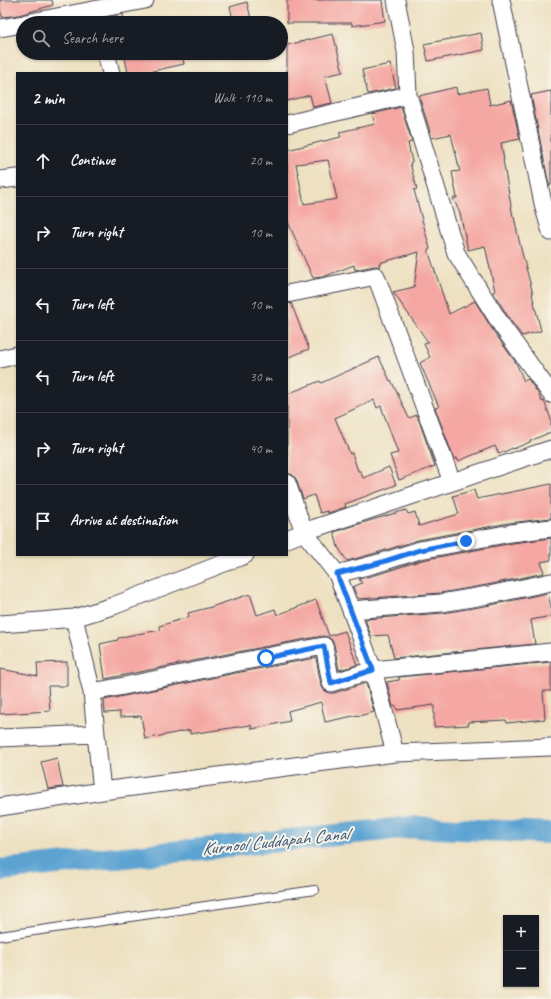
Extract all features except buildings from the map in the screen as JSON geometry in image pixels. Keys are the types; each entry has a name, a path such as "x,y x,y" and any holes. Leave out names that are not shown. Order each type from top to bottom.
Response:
{"street":[{"path":"63,16 145,0"},
{"path":"396,0 406,51 408,95 456,253 502,326 551,394"},
{"path":"501,0 544,208 551,232"},
{"path":"0,28 16,25"},
{"path":"107,60 110,72"},
{"path":"288,124 408,95"},
{"path":"0,180 16,178"},
{"path":"288,294 376,276 452,482"},
{"path":"0,359 16,355"},
{"path":"288,539 551,449"},
{"path":"288,486 304,532 337,574 373,670 394,752"},
{"path":"337,574 420,550 496,536 551,528"},
{"path":"0,624 41,622 74,618 113,606 242,556"},
{"path":"351,610 441,603 551,582"},
{"path":"74,618 92,692 102,791"},
{"path":"92,692 324,646 331,683 373,670 551,652"},
{"path":"0,738 96,734"},
{"path":"0,808 102,791 394,752 551,747"}],"lane":[{"path":"0,936 315,890"}],"waterway":[{"name":"Kurnool Cuddapah Canal","path":"0,870 413,827 551,833"}],"route":[{"path":"266,658 324,646 331,683 373,670 337,574 420,550 466,541"}]}
